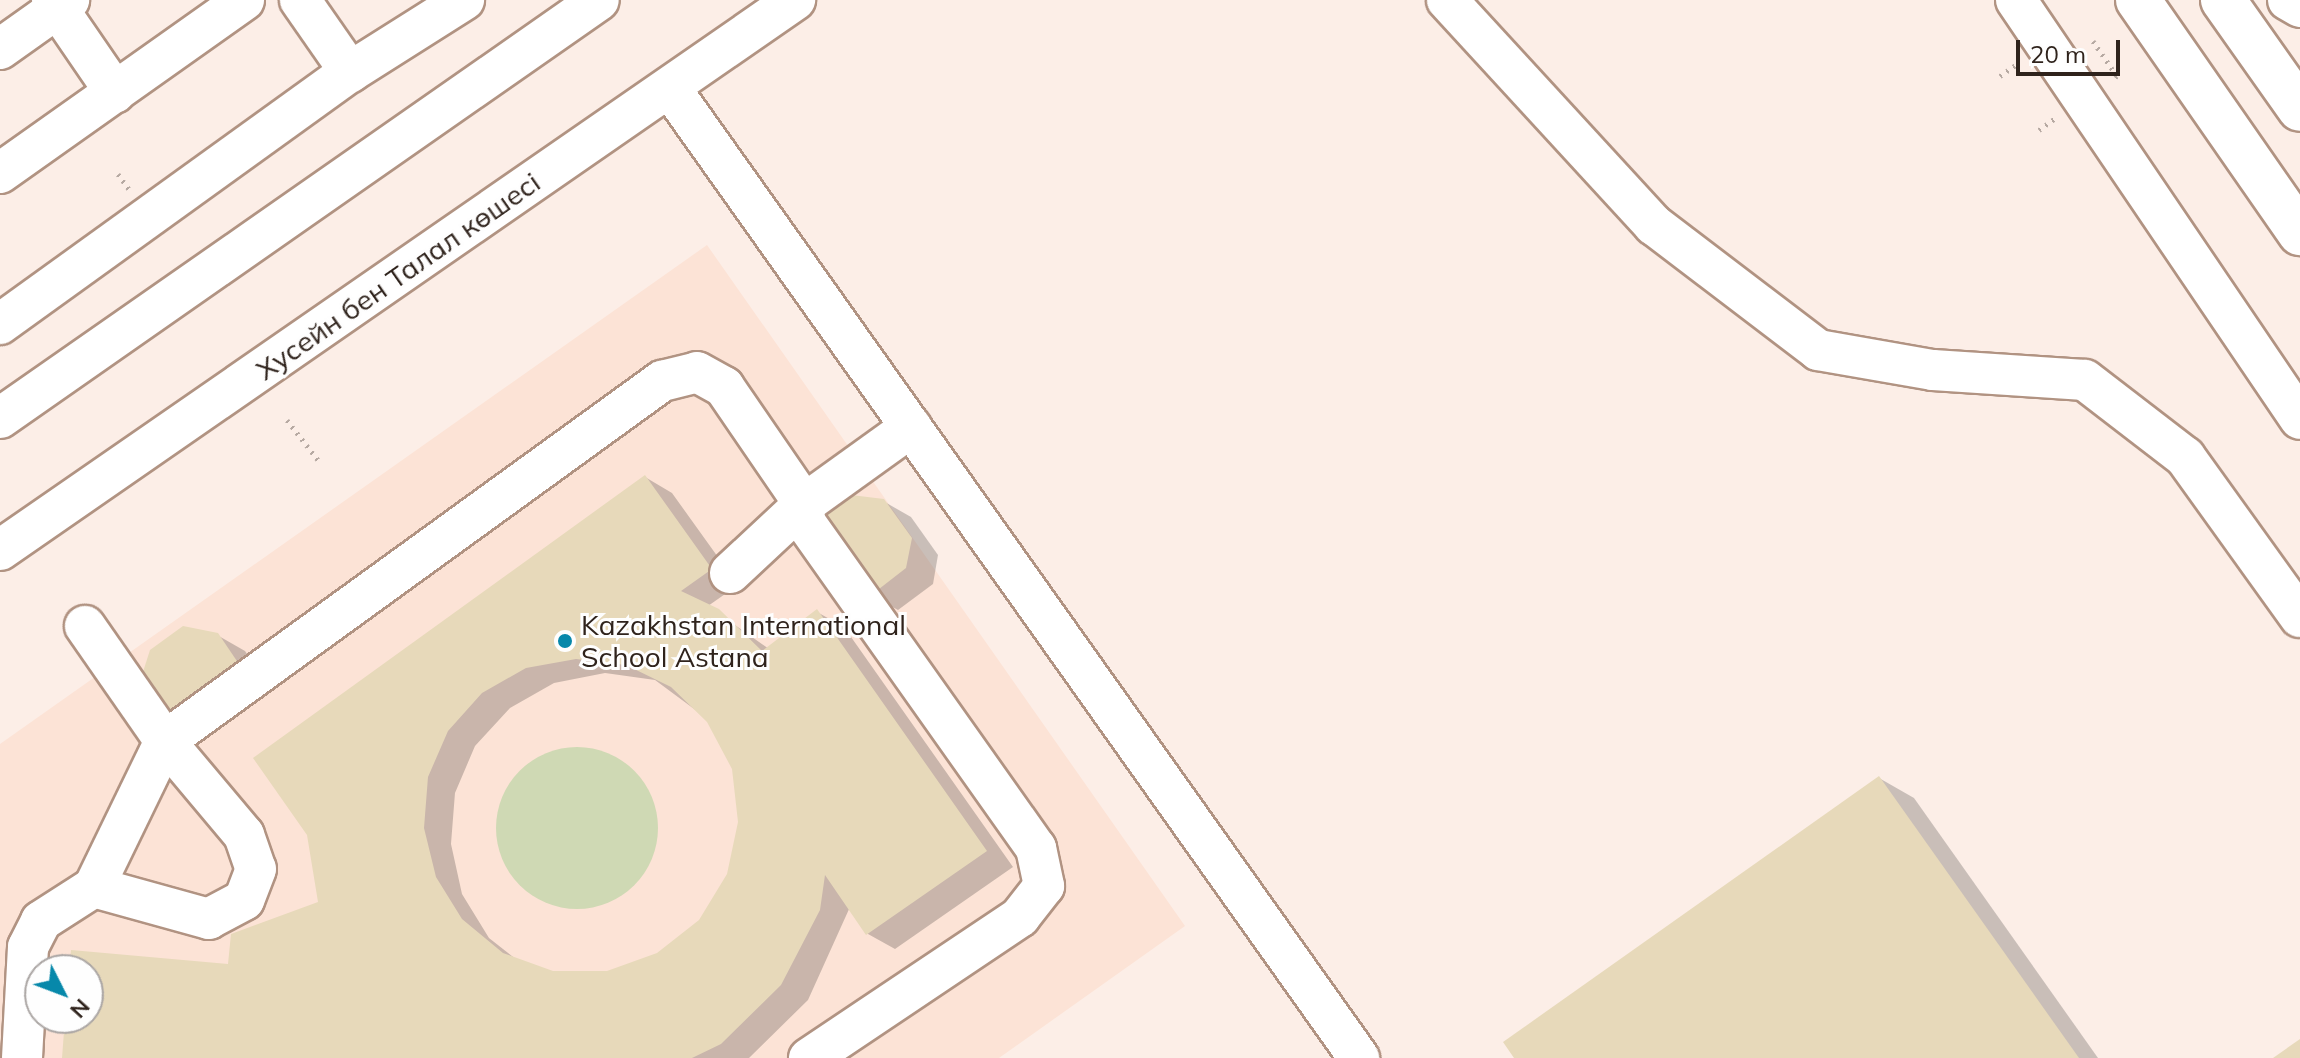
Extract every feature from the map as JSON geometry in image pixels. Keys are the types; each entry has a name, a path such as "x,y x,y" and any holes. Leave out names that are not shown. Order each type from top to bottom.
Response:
{"main road":[{"path":"2138,0 2300,233"},
{"path":"2223,0 2300,109"}],"street":[{"path":"0,173 244,0"},
{"path":"300,0 350,72"},
{"path":"0,324 350,72 464,0"},
{"path":"0,418 599,0"},
{"name":"Хусейн бен Талал көшесі","path":"0,550 795,0"},
{"path":"1447,0 1654,225 1818,350 1933,370 2085,380 2185,457 2300,617"},
{"path":"2016,0 2300,419"},
{"path":"2288,0 2300,7"},
{"path":"0,49 59,3 115,92"},
{"path":"670,88 1359,1058"},
{"path":"22,1058 28,947 41,921 94,887 165,741 662,381 697,372 724,387 804,504 805,522 1036,848 1044,886 1020,917 809,1058"},
{"path":"730,573 804,504 911,427"},
{"path":"85,626 165,741 244,835 255,853 253,885 230,912 209,919 94,887"}],"path":[{"path":"287,420 318,460"}],"shaded area":[{"name":"Kazakhstan International School Astana","path":"707,245 1185,926 999,1058 0,1058 0,744"}],"green space":[{"path":"577,747 608,753 634,771 652,797 658,828 652,859 634,885 608,903 577,909 546,903 520,885 502,859 496,828 502,797 520,771 546,753"}],"building":[{"path":"645,475 712,569 681,591 719,609 762,651 817,609 987,851 866,935 825,875 820,910 781,985 721,1044 692,1058 62,1058 64,1034 104,1034 104,954 71,954 71,950 228,964 231,934 318,902 307,835 253,758","holes":["576,659 626,665 671,687 707,722 732,769 738,822 727,874 699,920 657,953 607,971 553,971 503,953 462,919 436,877 424,828 428,777 448,731 482,693 526,668"]},
{"path":"851,495 884,499 912,538 906,568 870,596 817,520"},
{"path":"183,626 218,633 245,673 170,725 142,675 150,650"},
{"path":"1879,776 2079,1058 1514,1058 1503,1042"},
{"path":"2300,1039 2300,1058 2273,1058"}],"place":[{"name":"Kazakhstan International School Astana","path":"565,641"}]}
